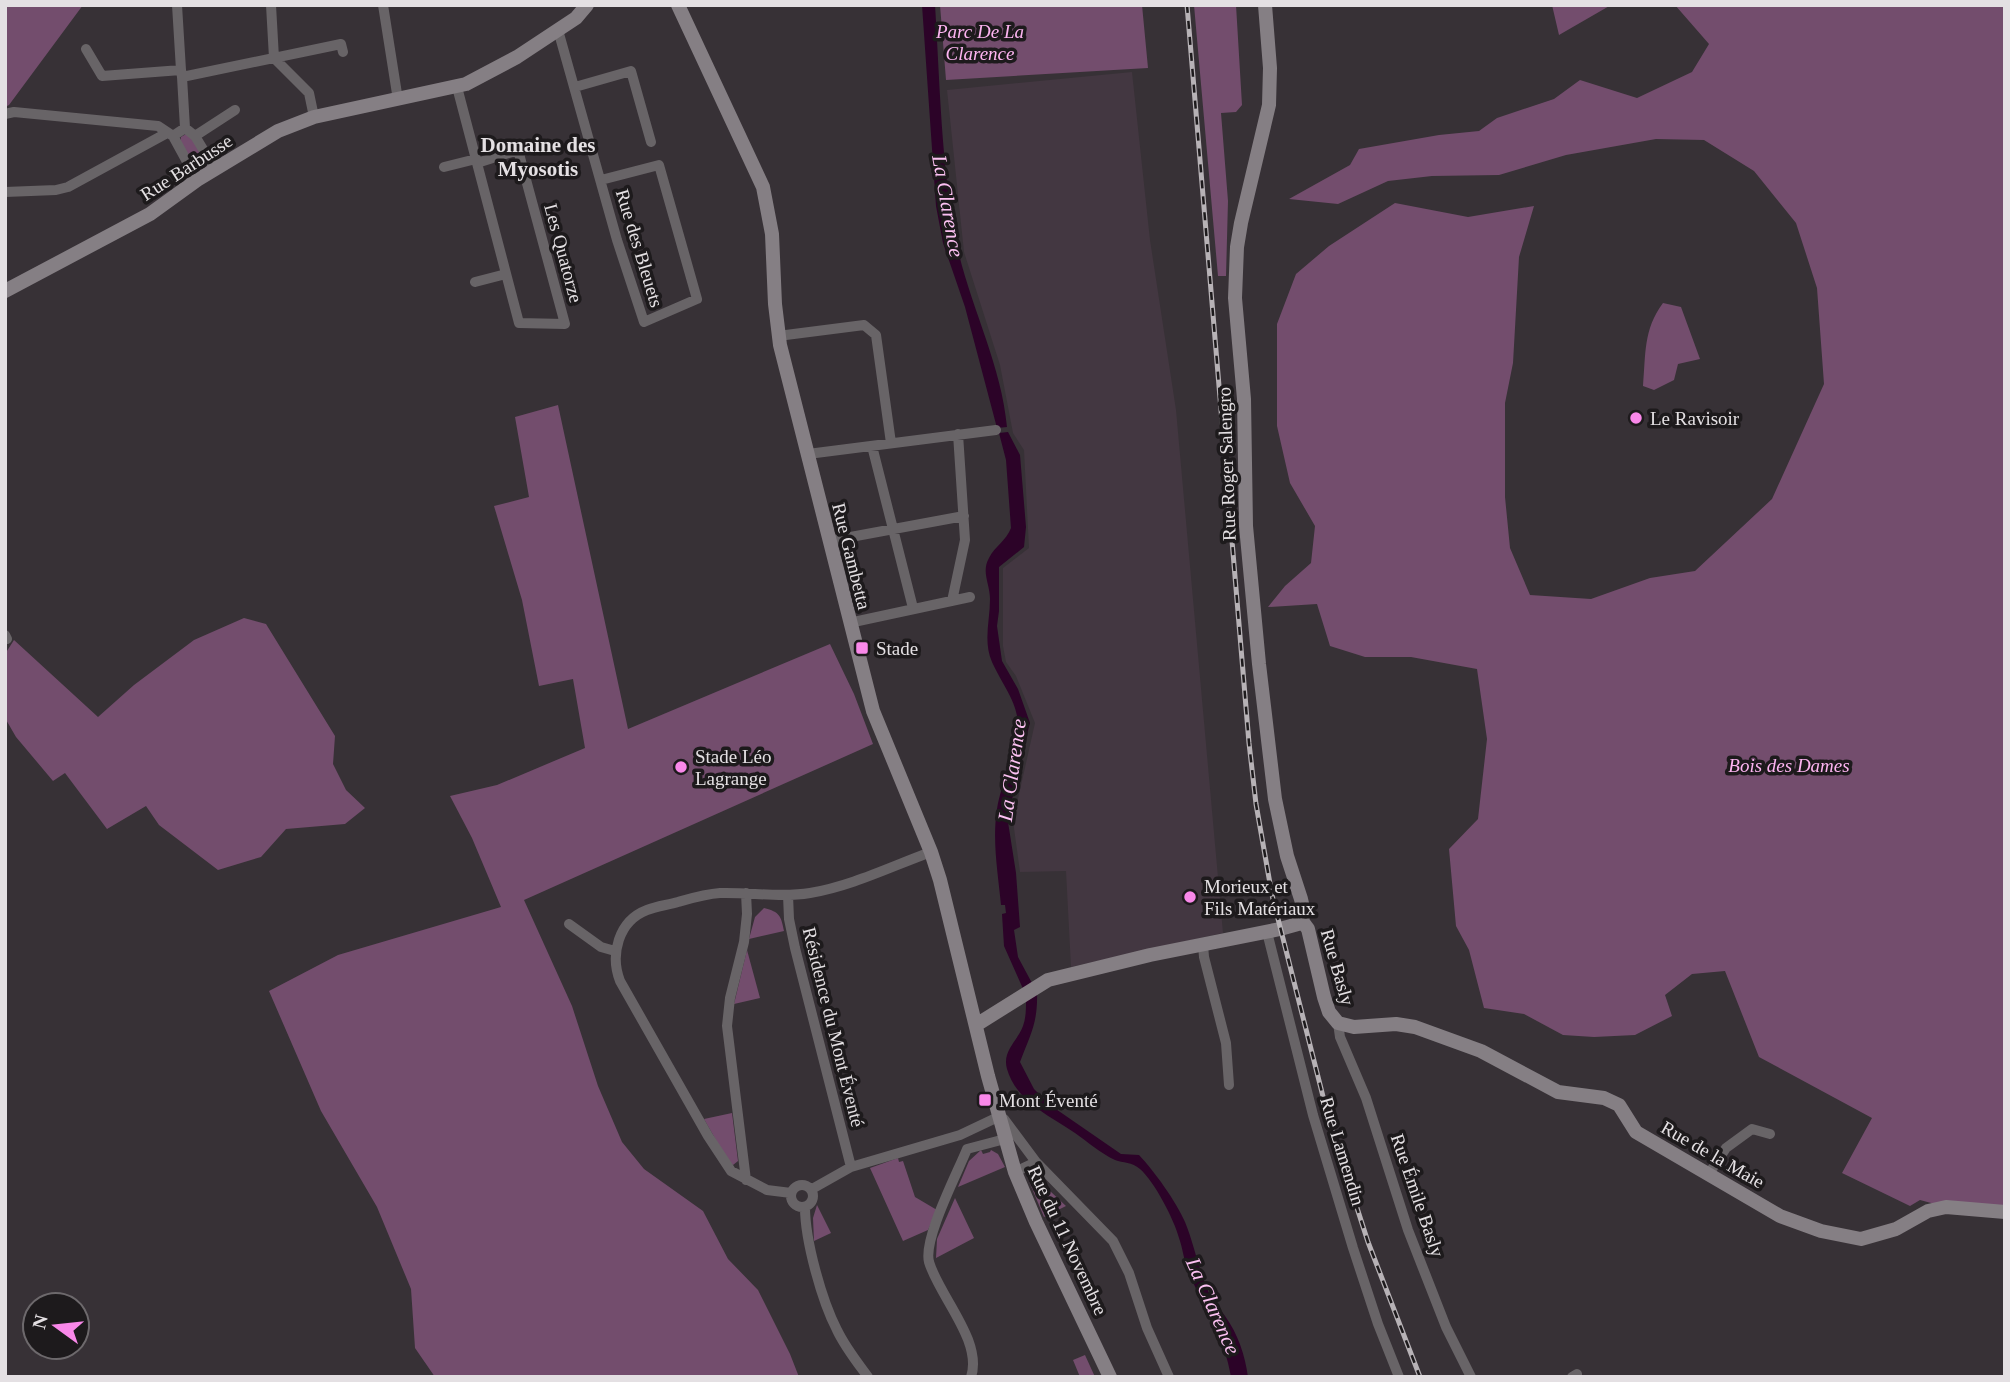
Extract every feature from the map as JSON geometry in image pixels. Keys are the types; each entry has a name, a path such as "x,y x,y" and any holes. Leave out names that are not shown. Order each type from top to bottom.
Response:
{"street":[{"path":"177,5 185,128 195,136 215,169"},
{"path":"271,5 274,58 309,93 314,117"},
{"path":"383,5 398,100"},
{"name":"Rue Barbusse","path":"5,290 150,214 197,180 278,131 314,117 457,87 517,57 576,18 587,5"},
{"name":"Rue Gambetta","path":"678,5 763,187 772,234 778,336 849,623 884,742 931,852 998,1117"},
{"name":"Rue Roger Salengro","path":"1265,5 1270,68 1269,105 1241,223 1235,298 1244,399 1246,526 1259,664 1275,799 1287,856 1301,899 1302,921"},
{"name":"Rue des Bleuets","path":"558,30 617,240 645,323 696,299 659,165 601,180"},
{"path":"86,49 102,76 181,74 341,44 343,52"},
{"path":"575,87 631,71 651,142"},
{"name":"Les Quatorze","path":"457,87 519,323 577,326"},
{"path":"195,136 235,110"},
{"path":"5,114 14,112 158,126 170,135 197,180"},
{"path":"5,192 68,187 185,128"},
{"name":"Les Quatorze","path":"444,167 518,150 565,324"},
{"path":"475,282 506,274"},
{"path":"778,336 864,325 876,335 891,443"},
{"path":"808,454 996,430"},
{"path":"952,601 965,540 958,434"},
{"path":"872,446 913,608"},
{"path":"829,541 964,516"},
{"path":"849,623 970,597"},
{"path":"805,1207 813,1200 812,1189 807,1185 800,1185 791,1193 767,1190 731,1171 632,1006 615,968 615,951 625,929 645,910 698,896 746,893 788,895 811,892 845,884 931,852"},
{"path":"746,893 744,942 730,998 727,1026 746,1180"},
{"name":"Résidence du Mont Éventé","path":"788,895 789,919 795,948 851,1167"},
{"path":"975,1025 1030,991 1057,978 1293,926 1302,921"},
{"name":"Rue Basly","path":"1302,921 1308,929 1329,1012 1338,1023"},
{"path":"569,924 601,947 615,951"},
{"name":"Rue Lamendin","path":"1267,932 1307,1090 1353,1248 1399,1377"},
{"path":"1203,945 1226,1043 1229,1085"},
{"name":"Rue de la Maie","path":"1338,1023 1354,1027 1396,1024 1415,1027 1481,1051 1558,1092 1604,1098 1619,1105 1636,1132 1780,1216 1821,1231 1861,1239 1896,1229 1928,1211 1946,1207 2005,1212"},
{"name":"Rue Émile Basly","path":"1338,1023 1340,1037 1376,1128 1408,1230 1437,1304 1471,1377"},
{"path":"812,1189 851,1167 960,1135 998,1117 1004,1119 1036,1162 1114,1241 1169,1377"},
{"name":"Rue du 11 Novembre","path":"998,1117 1015,1172 1032,1214 1110,1377"},
{"path":"1708,1175 1726,1148 1752,1129 1770,1134"},
{"path":"960,1135 967,1149 930,1238 929,1260 970,1346 975,1366 971,1377"},
{"path":"967,1149 1005,1139"},
{"path":"1015,1172 1036,1162"},
{"path":"791,1193 794,1204 805,1207"},
{"path":"805,1207 815,1262 830,1313 838,1331 868,1377"}],"shaded area":[{"path":"1132,72 1150,240 1176,410 1223,933 1071,967 1066,871 1020,872 1013,821 1035,723 1016,676 1006,662 1003,646 1003,568 1029,548 1024,450 1013,433 1000,365 964,252 947,90"}],"green space":[{"path":"5,5 83,5 5,107"},
{"name":"Parc De La Clarence","path":"940,5 1142,5 1148,68 946,80"},
{"path":"1194,5 1236,5 1242,105 1236,112 1221,113 1228,201 1226,276 1218,276"},
{"path":"1552,5 1611,5 1559,35"},
{"name":"Bois des Dames","path":"1675,5 2005,5 2005,1212 1946,1207 1920,1200 1910,1206 1842,1173 1872,1118 1759,1057 1725,971 1692,974 1665,995 1672,1016 1635,1035 1563,1035 1524,1014 1484,1008 1469,950 1456,926 1449,849 1478,819 1487,739 1477,669 1411,657 1365,657 1330,646 1317,604 1268,607 1285,586 1311,563 1315,526 1290,483 1277,426 1277,324 1296,274 1329,246 1395,203 1468,217 1534,206 1519,257 1513,363 1505,403 1505,497 1510,548 1530,595 1591,599 1650,578 1695,571 1772,499 1824,384 1817,288 1796,223 1754,171 1704,140 1656,139 1566,155 1499,175 1432,176 1388,181 1338,204 1289,199 1350,165 1359,149 1479,131 1497,118 1554,99 1580,80 1637,98 1692,72 1709,44"},
{"path":"186,134 192,136 211,168 199,176 180,143 181,137"},
{"path":"1663,303 1681,307 1700,359 1678,364 1674,380 1654,390 1643,386 1645,353 1652,323"},
{"path":"558,405 628,729 830,644 854,694 873,744 524,900 572,1006 598,1086 622,1142 644,1169 703,1211 728,1259 758,1290 799,1377 435,1377 415,1348 411,1289 377,1207 321,1111 269,991 338,955 501,907 472,838 450,796 497,785 585,748 573,679 539,686 522,600 494,506 529,497 515,417"},
{"path":"244,618 266,624 335,736 333,764 346,790 365,808 345,824 286,829 261,857 218,870 159,825 146,806 107,829 65,773 53,781 16,737 5,718 5,654 14,640 98,717 134,685 194,640"},
{"path":"764,908 779,915 784,931 749,939 755,917"},
{"path":"747,950 760,998 734,1004"},
{"path":"732,1113 738,1161 733,1165 729,1163 704,1119"},
{"path":"981,1150 983,1154 991,1150 998,1154 1005,1167 958,1187 969,1161"},
{"path":"898,1158 899,1162 903,1161 915,1197 937,1210 928,1230 903,1241 870,1168"},
{"path":"1034,1176 1066,1206 1044,1217 1028,1179"},
{"path":"955,1198 974,1238 936,1258 937,1239"},
{"path":"817,1205 831,1233 814,1241 813,1218"},
{"path":"1085,1355 1095,1377 1080,1377 1073,1360"}],"water":[{"name":"La Clarence","path":"922,5 935,5 944,153 956,241 992,356 1007,427 997,428 965,307 943,243 936,206"},
{"name":"La Clarence","path":"1008,432 1020,455 1026,527 1024,547 999,567 997,626 1002,661 1018,689 1030,723 1008,822 1016,873 1020,927 1014,930 1018,957 1033,985 1024,991 1004,946 1002,914 1006,913 1005,905 1001,905 995,845 997,809 1016,738 1017,716 992,662 987,639 990,599 987,563 1011,528 1006,460 999,433"},
{"name":"La Clarence","path":"1037,991 1035,1020 1020,1062 1034,1089 1050,1105 1121,1154 1139,1155 1158,1178 1185,1222 1212,1299 1237,1337 1248,1377 1231,1377 1219,1337 1187,1269 1173,1221 1145,1175 1134,1165 1104,1154 1045,1114 1026,1099 1011,1080 1007,1057 1023,1026 1026,1000"}],"railway":[{"path":"1187,5 1256,804 1272,895 1330,1124 1368,1242 1420,1377"}],"place":[{"name":"Le Ravisoir","path":"1636,418"},
{"name":"Stade","path":"862,648"},
{"name":"Stade Léo Lagrange","path":"681,767"},
{"name":"Morieux et Fils Matériaux","path":"1190,897"},
{"name":"Mont Éventé","path":"985,1100"}],"district":[{"name":"Domaine des Myosotis","path":"538,157"}]}
